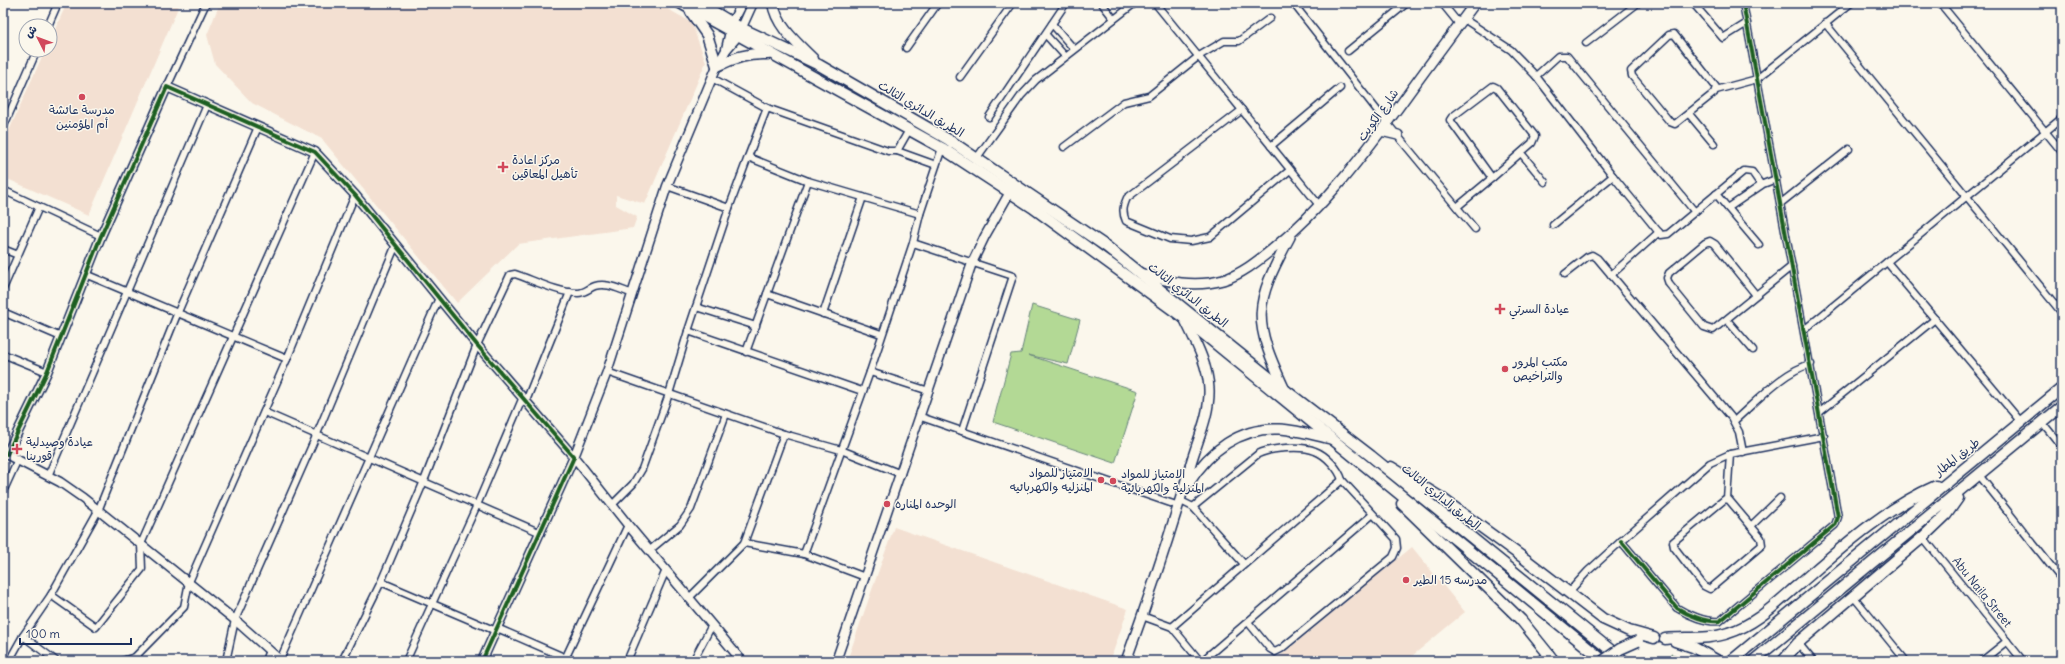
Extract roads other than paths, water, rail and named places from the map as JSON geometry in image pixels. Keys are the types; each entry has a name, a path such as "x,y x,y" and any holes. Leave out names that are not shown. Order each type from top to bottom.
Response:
{"highway":[{"name":"الطريق الدائري الثالث","path":"699,3 772,54 942,148 1010,192 1184,318 1373,474 1604,661"},
{"path":"773,3 779,20 792,37 819,65"},
{"name":"الطريق الدائري الثالث","path":"683,5 819,65 949,140 1107,247 1236,349 1285,390 1371,456 1624,661"},
{"path":"683,5 698,19 707,34 717,66 741,55 754,53 772,54"},
{"name":"طريق المطار","path":"1731,661 1870,548 1945,482 2062,388"},
{"path":"1753,661 2062,406"},
{"path":"1371,456 1403,473 1440,497 1526,559 1568,593 1613,625 1693,647 1718,661"},
{"path":"1373,474 1427,530 1521,620 1552,657"},
{"path":"1604,661 1620,649 1638,641 1659,638 1722,635 1744,626 1764,614 1825,562 1883,518 1915,497 1945,482"},
{"path":"1783,661 1798,643 1924,537 1946,515 1968,485"}],"main road":[{"name":"شارع الكويت","path":"1137,272 1167,281 1188,285 1202,284 1224,279 1245,270 1292,233 1348,174 1475,3"},
{"path":"1384,127 1398,135"},
{"name":"شارع الكويت","path":"1285,390 1265,344 1260,309 1270,274 1292,233"},
{"path":"1126,661 1184,491 1202,430 1209,398 1205,366 1184,318"},
{"path":"1184,491 1211,455 1234,438 1246,434 1278,429 1297,431 1331,439"}],"street":[{"path":"51,18 58,3"},
{"path":"206,3 101,236 47,372 5,453 71,489 189,582 281,660 439,298"},
{"path":"482,661 574,457 607,372 631,293 667,186 717,66 735,29 742,3"},
{"path":"735,29 753,3"},
{"path":"906,48 938,3"},
{"path":"960,77 1013,3"},
{"path":"989,117 1046,35 1066,3"},
{"path":"976,159 1021,96 1036,80 1074,48 1135,3"},
{"path":"1155,3 1319,205"},
{"path":"1293,3 1384,127"},
{"path":"1348,51 1407,3"},
{"path":"1442,3 1462,21 1511,50 1536,76 1613,176 1659,232 1666,235 1746,170 1752,172 1761,185"},
{"path":"1586,43 1638,3"},
{"path":"1693,3 1723,38 1747,23"},
{"path":"1621,541 1678,608 1686,613 1711,621 1720,621 1725,619 1837,521 1838,513 1820,412 1743,3"},
{"path":"1716,90 1715,84 1674,34 1669,35 1630,71 1632,76 1670,122 1675,124 1689,114 1716,90 1757,79 1851,3"},
{"path":"1940,3 2062,152"},
{"path":"1103,5 1114,19"},
{"path":"1064,147 1124,102 1149,96 1199,56 1224,41 1234,43 1242,40 1270,18"},
{"path":"1825,23 2062,313"},
{"path":"1052,24 1074,48"},
{"path":"1046,35 1065,56"},
{"path":"1536,76 1558,56 1567,56 1695,212"},
{"path":"3,128 34,58"},
{"path":"712,78 767,108 888,151 897,151 936,165"},
{"path":"1457,207 1492,178 1532,143 1535,136 1497,88 1493,86 1489,87 1450,120 1492,178"},
{"path":"167,87 315,152 355,195 395,247 574,457 628,525 742,661"},
{"path":"1271,146 1340,88"},
{"path":"48,476 207,105"},
{"path":"612,504 638,478 669,394 688,331 729,208 767,108"},
{"path":"1242,110 1127,198 1123,207 1123,214 1126,221 1170,239 1192,241 1210,237 1290,170"},
{"path":"1689,114 1714,144"},
{"path":"1804,330 2062,118"},
{"path":"9,661 23,636 51,595 98,511 178,312 258,127"},
{"path":"897,151 910,130"},
{"path":"1398,135 1475,229"},
{"path":"804,554 870,372 942,148"},
{"path":"1780,202 1849,149"},
{"path":"51,595 93,626 99,626 142,569 141,544 315,152"},
{"path":"1521,153 1545,182"},
{"path":"748,157 808,181 920,214"},
{"path":"1553,225 1613,176"},
{"path":"1728,208 1761,185 1776,179"},
{"path":"746,352 808,181"},
{"path":"667,186 729,208"},
{"path":"3,190 101,236"},
{"path":"836,661 921,417 972,264 985,236 1010,192"},
{"path":"1716,194 1759,245"},
{"path":"122,661 135,657 184,607 189,582 287,359 355,195"},
{"path":"823,314 863,197"},
{"path":"3,288 39,207"},
{"path":"1611,275 1659,232"},
{"path":"1756,295 1715,244 1710,241 1704,243 1670,273 1667,278 1669,284 1704,327 1713,330 1792,266"},
{"path":"913,242 972,264 1013,276 962,431"},
{"path":"226,661 235,620 317,434 395,247"},
{"path":"3,249 18,255"},
{"path":"1565,274 1587,257 1592,255 1611,275 1734,421 1741,439 1743,452"},
{"path":"1887,262 2021,422"},
{"path":"85,274 287,359"},
{"path":"342,661 381,582 424,481 478,345 510,275 515,274 570,292 580,293 595,286 609,286 631,293"},
{"path":"406,661 477,505 570,292"},
{"path":"767,294 881,334"},
{"path":"696,307 756,326"},
{"path":"3,312 61,337"},
{"path":"1820,412 1935,319"},
{"path":"1727,320 1753,350"},
{"path":"688,331 862,391"},
{"path":"3,354 47,372"},
{"path":"1734,421 1788,374 1811,364"},
{"path":"607,372 784,434 841,450 901,474"},
{"path":"870,372 929,391"},
{"path":"264,412 541,533"},
{"path":"650,550 680,525 691,509 726,414"},
{"path":"921,417 1193,507 1244,564"},
{"path":"2042,422 2062,447"},
{"path":"689,598 744,543 784,434"},
{"path":"1568,593 1621,541 1703,467 1730,454 1824,436"},
{"path":"1193,507 1258,454 1266,450 1314,450 1337,469 1342,480 1372,515 1396,539 1396,548 1393,557 1281,649 1275,652 1270,649 1248,622"},
{"path":"1727,499 1722,500 1673,542 1674,547 1706,588 1713,588 1760,548 1762,542 1761,538 1727,499 1730,454"},
{"path":"3,492 18,459"},
{"path":"1979,476 2062,580"},
{"path":"1172,627 1342,480"},
{"path":"1751,526 1780,498"},
{"path":"1142,616 1172,627 1201,661 1372,515"},
{"path":"565,660 628,525"},
{"name":"Abu Naila Street","path":"1924,537 2023,661"},
{"path":"744,543 804,554 865,577"},
{"path":"627,661 666,570"},
{"path":"381,582 432,604 497,629 565,660 573,661"},
{"path":"1853,596 1906,661"},
{"path":"693,661 712,625"},
{"path":"23,636 56,661"},
{"path":"1982,661 2007,641"},
{"path":"1798,643 1813,661"},
{"path":"265,661 269,650"},
{"path":"1539,661 1552,657"}],"place":[{"name":"مدرسة عائشة أم المؤمنين","path":"82,97"},
{"name":"مركز اعادة تأهيل المعاقين","path":"503,167"},
{"name":"عيادة السرتي","path":"1500,309"},
{"name":"مكتب المرور والتراخيص","path":"1505,369"},
{"name":"عيادة وصيدلية قورينا","path":"17,449"},
{"name":"الامتياز للمواد المنزليه والكهربائيه","path":"1101,480"},
{"name":"الامتياز للمواد المنزلية والكهربائية","path":"1113,481"},
{"name":"الوحده المناره","path":"887,504"},
{"name":"مدرسه 15 الطير","path":"1406,580"}]}
